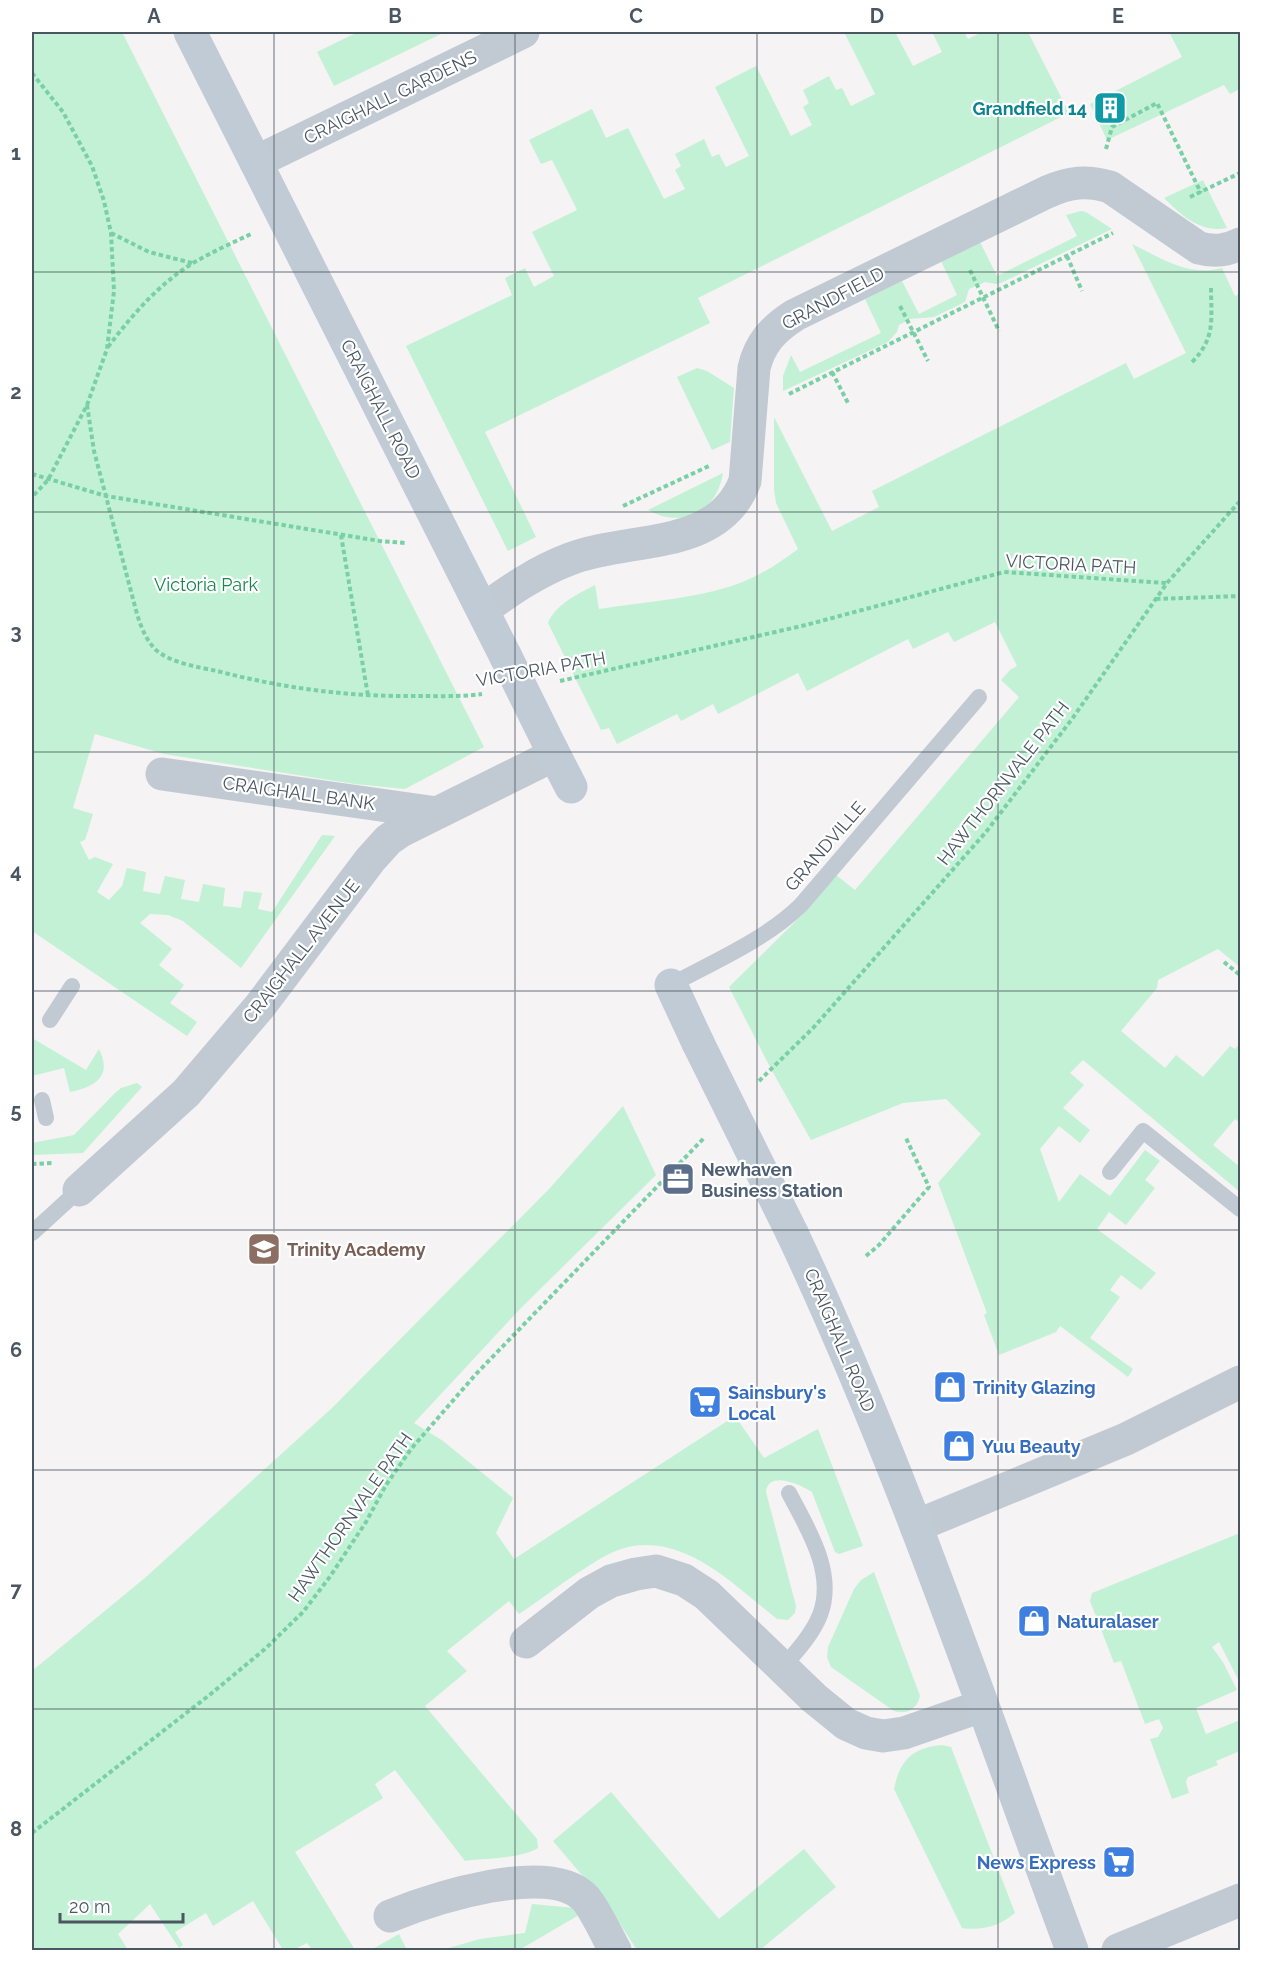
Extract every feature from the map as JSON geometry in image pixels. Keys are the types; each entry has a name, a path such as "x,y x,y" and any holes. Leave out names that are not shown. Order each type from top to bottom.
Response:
{"street":[{"name":"CRAIGHALL ROAD","path":"190,32 571,787"},
{"name":"CRAIGHALL GARDENS","path":"256,162 523,32"},
{"name":"GRANDFIELD","path":"483,610 514,588 547,569 592,552 700,530 717,520 731,508 746,481 754,368 757,354 773,330 795,315 953,237 1063,184 1078,182 1110,187 1190,242 1226,247"},
{"name":"CRAIGHALL AVENUE","path":"79,1190 186,1093 260,1006 379,849 401,831 553,752"},
{"name":"CRAIGHALL BANK","path":"162,774 437,813"},
{"name":"CRAIGHALL ROAD","path":"671,985 792,1233 853,1368 915,1526 1072,1950"},
{"path":"915,1526 1126,1439 1240,1382"},
{"path":"526,1642 589,1593 611,1581 656,1571 684,1580 707,1595 783,1668 846,1724 866,1733 883,1736 904,1733 982,1706"},
{"path":"390,1917 443,1896 470,1901 540,1881 573,1889 585,1899 615,1950"},
{"path":"1118,1950 1157,1943 1240,1900"}],"lane":[{"name":"GRANDVILLE","path":"671,985 761,936 788,918 979,697"},
{"path":"50,1020 72,986"},
{"path":"42,1100 46,1118"},
{"path":"1110,1172 1143,1131 1240,1209"},
{"path":"32,1233 79,1190"},
{"path":"783,1668 820,1616 824,1596 824,1575 817,1549 789,1493"}],"path":[{"path":"32,73 63,112 92,166 104,201 111,233 114,291 107,349 87,405 48,480 32,497"},
{"path":"1096,183 1112,127 1157,103 1201,193"},
{"path":"751,413 1150,214 1201,193 1240,173"},
{"path":"107,349 123,326 166,283 193,264 284,217"},
{"path":"111,233 149,252 193,264"},
{"path":"953,237 999,331"},
{"path":"1192,362 1205,349 1211,329 1226,247"},
{"path":"1067,256 1082,291"},
{"path":"883,272 928,361"},
{"path":"832,372 849,405"},
{"name":"VICTORIA PATH","path":"87,405 94,450 137,614 145,634 157,650 171,658 260,682 315,692 368,696 483,694"},
{"path":"592,552 595,518 749,448"},
{"path":"32,474 106,496 380,541 450,546"},
{"name":"HAWTHORNVALE PATH","path":"771,1069 814,1027 986,832 1072,719 1167,583 1240,501"},
{"path":"341,535 368,696"},
{"name":"VICTORIA PATH","path":"555,682 806,625 1004,572 1167,583"},
{"path":"1156,599 1240,597"},
{"path":"1224,962 1240,975"},
{"path":"866,1256 879,1245 929,1187 905,1136"},
{"name":"HAWTHORNVALE PATH","path":"32,1833 212,1693 265,1649 303,1612 335,1569 366,1522 386,1485 411,1449 476,1374 660,1182"}],"green space":[{"name":"Victoria Park","path":"32,32 122,32 484,747 405,789 355,784 164,754 95,734 73,808 93,814 85,840 80,842 89,860 95,857 113,864 97,892 109,900 122,886 127,868 146,872 143,891 160,894 165,876 185,880 181,899 199,902 203,884 225,888 223,906 241,908 244,891 262,893 258,909 272,912 322,835 335,836 241,968 183,921 168,915 150,914 140,923 172,949 159,965 184,985 170,1003 197,1022 187,1036 32,931"},
{"path":"358,32 445,32 334,86 317,52"},
{"path":"844,32 895,32 913,66 942,52 932,32 964,32 968,39 982,32 1028,32 1069,113 698,298 710,323 485,432 536,537 508,551 406,346 512,295 505,278 525,268 534,287 554,276 532,232 577,210 552,160 541,164 529,140 592,109 606,138 628,128 664,199 685,189 675,170 681,166 675,154 704,139 712,157 719,154 726,167 749,156 715,87 756,66 791,136 812,125 803,107 809,103 803,90 829,76 836,90 842,88 851,106 875,94"},
{"path":"1169,32 1240,32 1240,89 1230,94 1224,85 1107,140 1090,104 1182,57"},
{"path":"1203,180 1227,228 1209,228 1192,222 1164,198"},
{"path":"1081,211 1112,229 1001,283 985,282 969,289 965,302 934,317 910,319 899,325 897,332 888,342 783,391 783,376 791,355 800,372 881,333 865,299 902,281 919,314 957,295 941,261 980,242 997,276 1077,236 1066,215"},
{"path":"1132,244 1186,268 1210,270 1222,268 1235,296 1240,294 1240,967 1218,949 1158,980 1157,988 1121,1031 1165,1068 1176,1055 1203,1077 1230,1046 1235,1049 1240,1043 1240,1123 1235,1119 1213,1145 1240,1167 1240,1192 1083,1060 1070,1073 1084,1085 1063,1108 1090,1130 1080,1143 1059,1126 1040,1149 1059,1202 1080,1174 1110,1196 1145,1150 1160,1161 1145,1180 1155,1188 1126,1225 1109,1212 1097,1229 1156,1273 1141,1290 1121,1275 1110,1290 1120,1297 1090,1338 1133,1369 1128,1377 1060,1326 1056,1332 999,1355 984,1315 987,1313 938,1183 981,1134 946,1099 903,1103 811,1140 729,987 801,916 836,875 855,890 1019,697 1001,680 1017,666 995,622 954,642 948,632 913,649 908,639 807,691 798,673 718,714 713,704 681,721 677,714 617,744 609,728 601,730 548,623 562,605 595,585 599,609 674,599 713,591 747,580 774,566 798,549 776,503 774,417 832,531 879,507 872,491 1126,363 1134,379 1186,353"},
{"path":"697,368 707,371 734,388 730,442 712,450 677,377"},
{"path":"723,473 714,498 696,513 673,518 648,510"},
{"path":"32,1038 86,1070 99,1049 104,1067 102,1074 93,1084 70,1092 64,1068 32,1076"},
{"path":"137,1083 142,1087 83,1153 32,1155 32,1143 74,1135 121,1088"},
{"path":"623,1106 656,1175 521,1308 414,1423 443,1441 513,1498 496,1533 514,1559 735,1416 764,1458 818,1429 863,1546 839,1554 835,1552 812,1492 793,1483 778,1480 768,1485 766,1492 796,1606 795,1613 788,1620 777,1619 699,1560 655,1545 631,1546 607,1555 519,1614 509,1601 447,1651 467,1671 425,1706 537,1839 538,1848 513,1856 465,1861 395,1770 375,1784 383,1798 295,1852 355,1950 312,1950 307,1943 293,1950 283,1950 253,1901 213,1926 206,1913 175,1932 183,1945 179,1948 150,1904 118,1934 128,1950 32,1950 32,1671 146,1577 332,1408 550,1188"},
{"path":"1240,1533 1240,1683 1219,1642 1212,1647 1223,1662 1237,1690 1196,1708 1206,1734 1240,1720 1240,1751 1216,1761 1218,1765 1188,1777 1186,1782 1189,1793 1172,1799 1150,1739 1158,1737 1163,1728 1159,1719 1145,1724 1121,1661 1114,1663 1090,1601 1092,1593"},
{"path":"874,1572 920,1696 911,1710 894,1711 831,1667 827,1657 828,1647 854,1589 861,1580"},
{"path":"942,1745 951,1747 1015,1913 1003,1921 977,1929 962,1928 894,1789 900,1770 909,1757 923,1749"},
{"path":"611,1792 719,1919 804,1849 836,1887 760,1950 637,1950 609,1907 553,1841"},
{"path":"532,1904 575,1908 579,1915 519,1950 442,1950 480,1939 525,1933"},
{"path":"399,1934 407,1950 371,1950"}],"place":[{"name":"Grandfield 14","path":"1110,108"},
{"name":"Newhaven Business Station","path":"678,1179"},
{"name":"Trinity Academy","path":"264,1249"},
{"name":"Trinity Glazing","path":"950,1387"},
{"name":"Sainsbury's Local","path":"705,1402"},
{"name":"Yuu Beauty","path":"959,1446"},
{"name":"Naturalaser","path":"1034,1621"},
{"name":"News Express","path":"1119,1862"}]}
